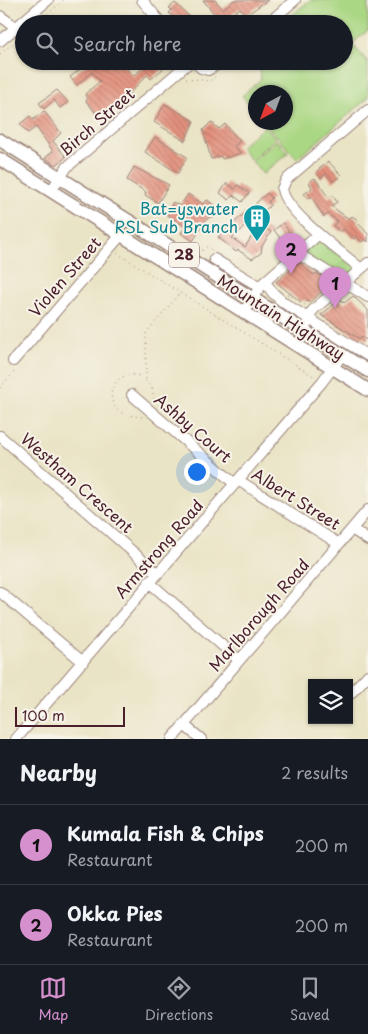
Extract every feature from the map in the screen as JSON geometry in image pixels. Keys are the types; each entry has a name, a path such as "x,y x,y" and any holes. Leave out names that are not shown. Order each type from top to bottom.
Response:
{"main road":[{"name":"Mountain Highway","path":"0,140 368,371"},
{"name":"Mountain Highway","path":"0,159 368,390"}],"street":[{"path":"34,15 48,0"},
{"path":"142,0 154,15"},
{"path":"278,15 295,0"},
{"path":"0,16 15,27"},
{"path":"0,41 15,34"},
{"name":"Birch Street","path":"51,191 67,167 182,70"},
{"path":"308,333 308,318 313,310 365,266 318,235 283,195 282,186 286,180 368,110"},
{"name":"Violen Street","path":"13,361 121,235"},
{"path":"258,302 264,283 318,235"},
{"path":"297,253 368,297"},
{"name":"Mountain Highway","path":"216,256 264,283 273,294 285,298 308,318 368,356"},
{"path":"244,312 258,302 285,298"},
{"name":"Armstrong Road","path":"16,739 333,369 342,355"},
{"name":"Ashby Court","path":"132,395 236,482"},
{"name":"Westham Crescent","path":"0,436 157,573"},
{"name":"Albert Street","path":"236,482 339,544"},
{"name":"Marlborough Road","path":"172,739 368,510"},
{"path":"352,529 368,540"},
{"path":"149,582 238,660"},
{"path":"0,592 83,662"},
{"path":"353,691 368,675"},
{"path":"184,725 201,739"}],"path":[{"path":"46,15 64,0"},
{"path":"0,54 15,37"},
{"path":"182,78 210,81 218,74"},
{"path":"192,79 197,75"},
{"path":"194,253 207,248 216,256"},
{"path":"116,253 318,379"},
{"path":"143,269 146,264"},
{"path":"146,380 146,333 180,293"},
{"path":"285,298 307,306"},
{"path":"320,314 362,340 365,346"},
{"path":"0,388 14,372 13,361"}],"green space":[{"path":"310,0 368,0 368,30 353,43 353,15 292,15"},
{"path":"353,45 368,62 368,98 297,159 271,130 293,130 293,85 254,85 261,79 260,70 353,70"},
{"path":"248,91 248,103 242,96"},
{"path":"260,130 269,130 276,138 251,160 240,147"},
{"path":"277,140 288,153 263,174 252,161"},
{"path":"318,235 361,269 345,283 297,253"}],"building":[{"path":"203,0 215,0 223,9 234,0 268,0 246,15 240,8 231,15 215,15"},
{"path":"175,3 188,15 171,15 169,13 172,10 169,8"},
{"path":"79,70 128,70 133,76 141,70 162,70 151,79 147,75 123,100 100,118 86,101 88,98 85,94 100,81 92,72 77,85 70,77"},
{"path":"57,90 68,102 60,108 54,100 44,109 39,103"},
{"path":"165,104 194,121 185,141 154,122"},
{"path":"44,111 61,133 53,141 66,157 56,165 45,158 53,151 36,127 28,133 20,124 30,116 33,120"},
{"path":"211,122 219,129 225,124 240,141 234,146 241,153 222,159 221,156 211,159 203,130"},
{"path":"155,137 187,157 178,173 145,152"},
{"path":"328,161 341,175 333,182 326,174 321,178 316,172"},
{"path":"134,167 169,185 158,203 145,195 146,192 127,180"},
{"path":"315,178 328,197 333,196 337,202 331,206 349,219 352,216 358,220 357,222 368,234 368,242 365,239 362,242 356,236 354,239 343,229 341,232 333,226 337,221 328,214 324,217 311,196 308,199 304,194 312,188 309,182"},
{"path":"227,183 235,189 238,185 249,193 242,202 233,195 229,200 220,193"},
{"path":"267,193 272,198 268,202 271,205 264,211 256,203"},
{"path":"188,194 203,204 207,200 218,208 213,217 211,216 206,220 193,241 181,233 186,227 166,214 173,202 180,206"},
{"path":"245,213 252,221 232,238 245,247 259,225 271,232 262,246 261,253 252,259 238,250 236,252 218,237"},
{"path":"283,223 291,235 283,242 274,230"},
{"path":"299,262 313,275 316,273 323,277 330,285 310,302 303,300 301,302 276,282"},
{"path":"353,296 368,310 368,341 362,337 360,339 321,315 340,299 344,303"}],"place":[{"name":"Bat=yswater RSL Sub Branch","path":"257,242"},
{"name":"Okka Pies","path":"291,274"},
{"name":"Kumala Fish & Chips","path":"335,308"}]}
